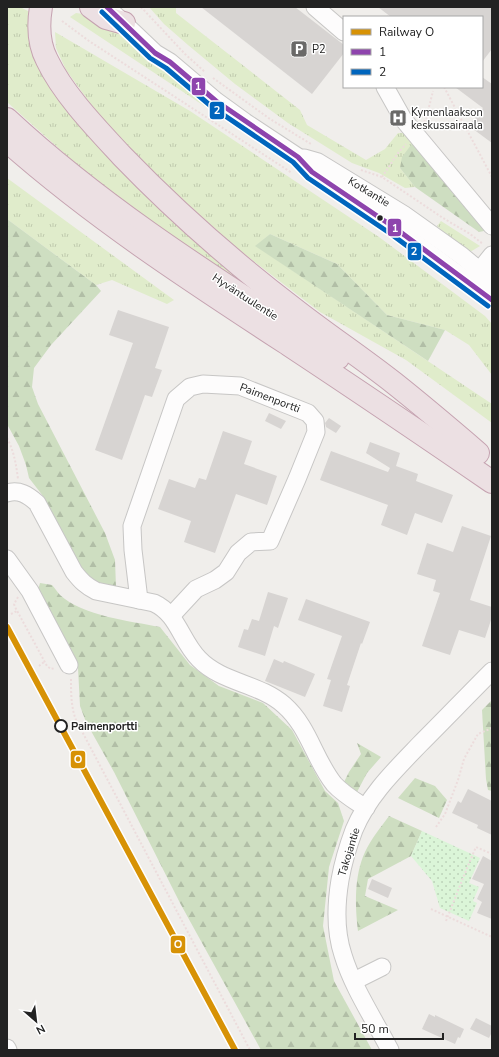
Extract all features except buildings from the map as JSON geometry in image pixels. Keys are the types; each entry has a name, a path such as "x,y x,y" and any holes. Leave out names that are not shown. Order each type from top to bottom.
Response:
{"highway":[{"path":"41,7 39,34 46,60 78,106 110,143 160,194 211,241 282,300 394,384 485,457"},
{"path":"91,7 106,18 124,15"},
{"path":"39,34 48,24 52,12 60,14"},
{"name":"Hyväntuulentie","path":"7,119 79,181 149,233 485,457"},
{"name":"Hyväntuulentie","path":"7,141 68,193 160,259 492,482"},
{"path":"7,160 62,202 97,224 160,259"}],"street":[{"name":"Kotkantie","path":"107,7 124,15 156,53 170,62 216,101 245,122 298,157 318,162 368,191 462,256 480,278 492,300"},
{"path":"315,7 343,31"},
{"path":"386,88 402,119 492,226"},
{"path":"480,278 487,249"},
{"name":"Paimenportti","path":"139,600 132,550 132,526 176,399 190,387 197,385 240,386 308,413 315,421 316,432 270,541 251,542 238,553 226,572 215,580 196,589 171,616"},
{"path":"13,493 30,496 37,503 74,572 87,586 96,591 139,600 161,607 171,616 199,660 223,675 263,691 275,698 288,710 303,728 323,767 335,785 342,792 366,808"},
{"path":"7,558 30,591 69,665"},
{"name":"Takojantie","path":"390,1050 354,981 342,954 337,915 338,890 344,862 354,830 376,792 394,771 492,671"},
{"path":"354,981 382,967"}],"path":[{"path":"141,7 185,54 207,73"},
{"path":"60,14 89,41 295,175"},
{"path":"212,78 270,119 315,146"},
{"path":"445,88 492,177"},
{"path":"382,177 398,153 415,134 426,118 433,91"},
{"path":"360,170 382,177 443,218 470,234 487,249"},
{"path":"7,438 15,459 13,493"},
{"path":"19,596 14,604 44,662 51,669 69,665 72,704 75,716 250,1050"},
{"path":"11,614 17,611"},
{"path":"39,666 44,662"},
{"path":"436,827 445,814 464,759 478,734 492,728"},
{"path":"446,921 476,847 492,854"},
{"path":"431,909 492,936"}],"green space":[{"path":"7,7 20,7 30,12 31,51 48,83 263,299 149,221 75,163 7,102"},
{"path":"149,7 176,7 176,13 300,110 307,125 366,160 385,149 398,133 403,133 414,141 400,168 415,187 405,188 379,173 352,163 288,123 235,84 188,45 164,24"},
{"path":"76,13 83,14 118,28 162,69 290,157 283,158 70,17"},
{"path":"55,32 190,111 379,237 485,316 492,324 492,375 469,345 445,330 387,315 337,264 270,234 256,246 492,404 492,423 406,360 320,312 213,230 139,158 95,110 66,70 56,48"},
{"path":"414,141 489,230 479,232 415,187 400,168 402,157"},
{"path":"7,178 174,300 167,304 112,280 96,285 7,219"},
{"path":"7,219 96,285 101,291 51,345 34,368 32,387 38,404 105,533 115,560 116,587 93,581 84,572 43,496 29,478 19,446 7,424"},
{"path":"441,221 480,246 470,252 460,248 437,226"},
{"path":"270,234 337,264 387,315 445,330 428,361 255,246"},
{"path":"40,583 52,585 60,595 70,602 94,613 121,620 160,627 190,665 219,686 263,703 292,730 325,791 338,803 344,821 329,867 323,926 334,981 372,1050 261,1050 180,903 114,772 86,722 80,706 78,668 38,590"},
{"path":"492,700 492,791 488,790 486,779 482,710"},
{"path":"357,743 381,757 367,773 357,792 343,784 361,754"},
{"path":"415,778 435,786 447,800 439,818 398,798"},
{"path":"389,816 422,831 411,856 368,879 365,896 398,910 358,931 356,891 361,861 370,842"},
{"path":"422,831 480,858 469,883 479,887 473,901 477,903 469,921 440,908 432,881 411,856"}],"rail line":[{"name":"O","path":"7,627 235,1050"}],"transit line":[{"name":"1","path":"107,7 155,53 170,62 216,101 298,157 312,172 395,228 492,300"},
{"name":"2","path":"102,12 150,58 166,68 212,107 293,162 308,178 391,234 488,306"}],"place":[{"name":"P2","path":"299,49"},
{"name":"Kymenlaakson keskussairaala","path":"398,118"},
{"name":"Paimenportti","path":"61,726"}]}
